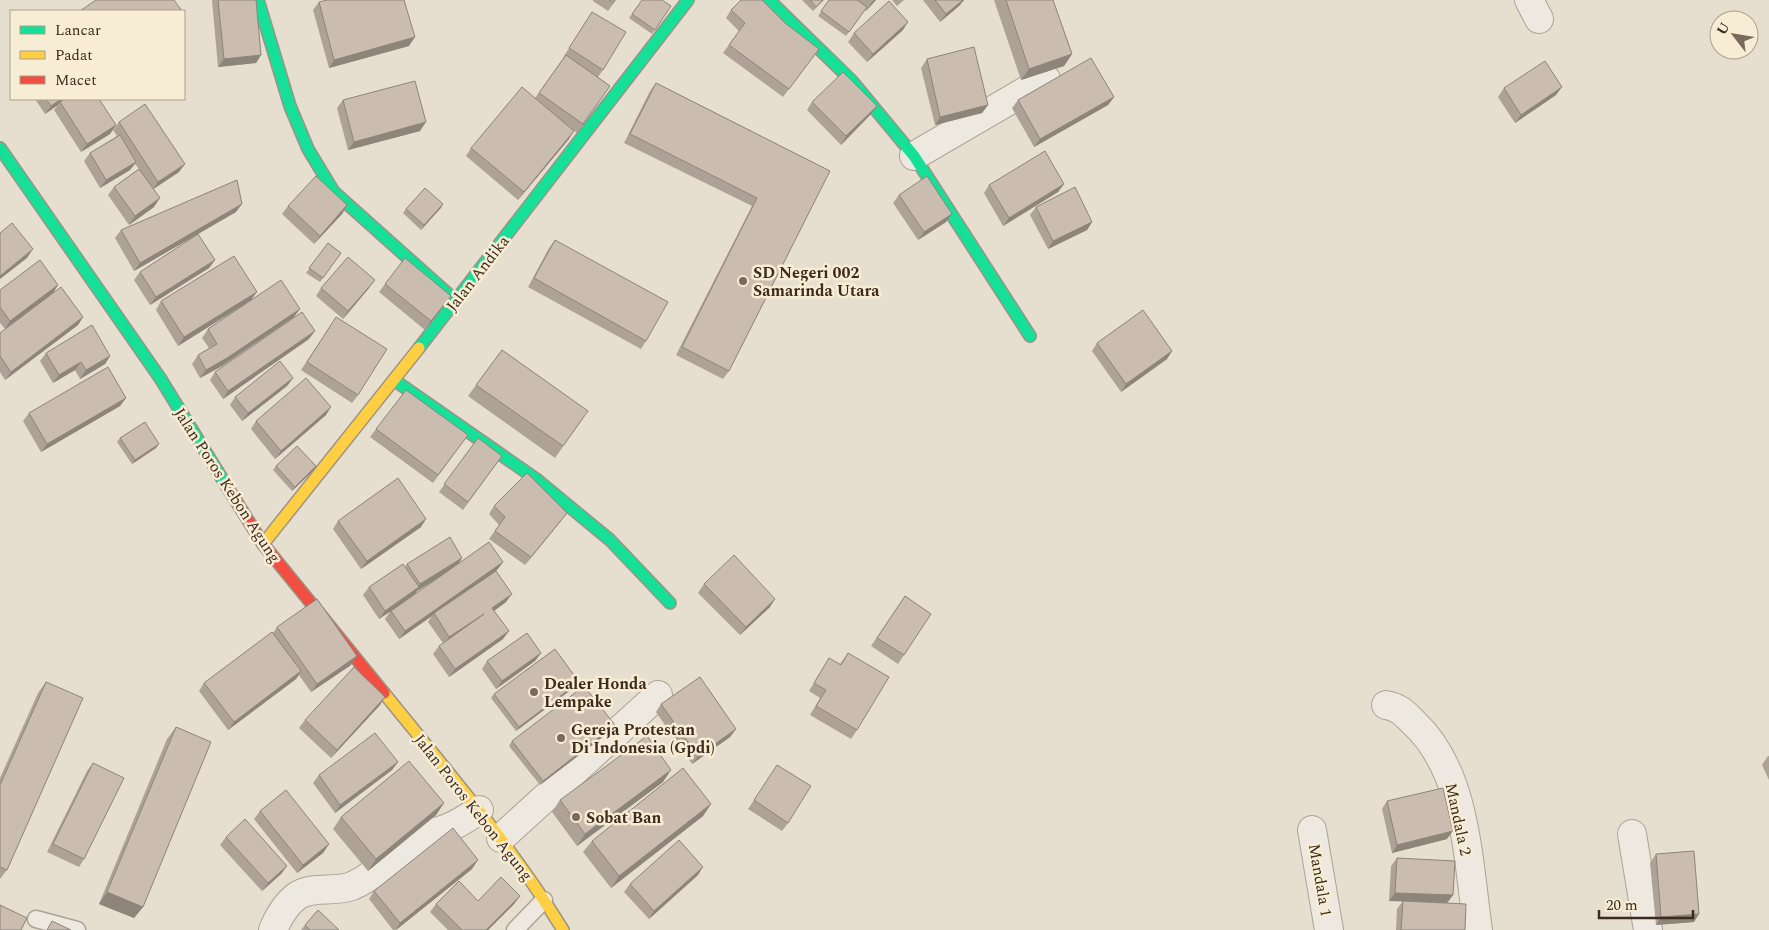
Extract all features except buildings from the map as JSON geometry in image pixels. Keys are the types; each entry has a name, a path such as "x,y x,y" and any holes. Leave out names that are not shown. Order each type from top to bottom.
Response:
{"street":[{"path":"258,0 290,106 308,150 334,192 456,302"},
{"name":"Jalan Andika","path":"263,544 456,302 688,0"},
{"path":"769,0 852,81 914,156 1030,336"},
{"path":"914,156 1046,80"},
{"name":"Jalan Poros Kebon Agung","path":"0,148 160,378 263,544 501,838 563,930"},
{"path":"394,380 536,479 610,540 670,603"},
{"path":"501,838 658,696"},
{"name":"Mandala 2","path":"1386,705 1397,707 1426,734 1442,758 1456,790 1478,930"},
{"path":"273,930 290,902 299,895 309,891 328,891 351,886 370,876 425,836 449,828 479,810"},
{"name":"Mandala 1","path":"1312,830 1330,930"},
{"path":"1632,834 1648,930"}],"lane":[{"path":"515,930 544,900"},
{"path":"36,919 77,930"}],"traffic: fast":[{"path":"258,0 290,106 308,149 334,192 456,301"},
{"path":"419,348 688,0"},
{"path":"769,0 852,81 914,156 1030,336"},
{"path":"0,148 160,378 226,485"},
{"path":"394,380 536,479 610,540 670,603"}],"traffic: slow":[{"path":"263,544 419,348"},
{"path":"384,693 500,838 563,930"}],"traffic: jam":[{"path":"226,485 263,544 384,693"}],"place":[{"name":"SD Negeri 002 Samarinda Utara","path":"743,281"},
{"name":"Dealer Honda Lempake","path":"534,692"},
{"name":"Gereja Protestan Di Indonesia (Gpdi)","path":"561,738"},
{"name":"Sobat Ban","path":"576,817"}]}
